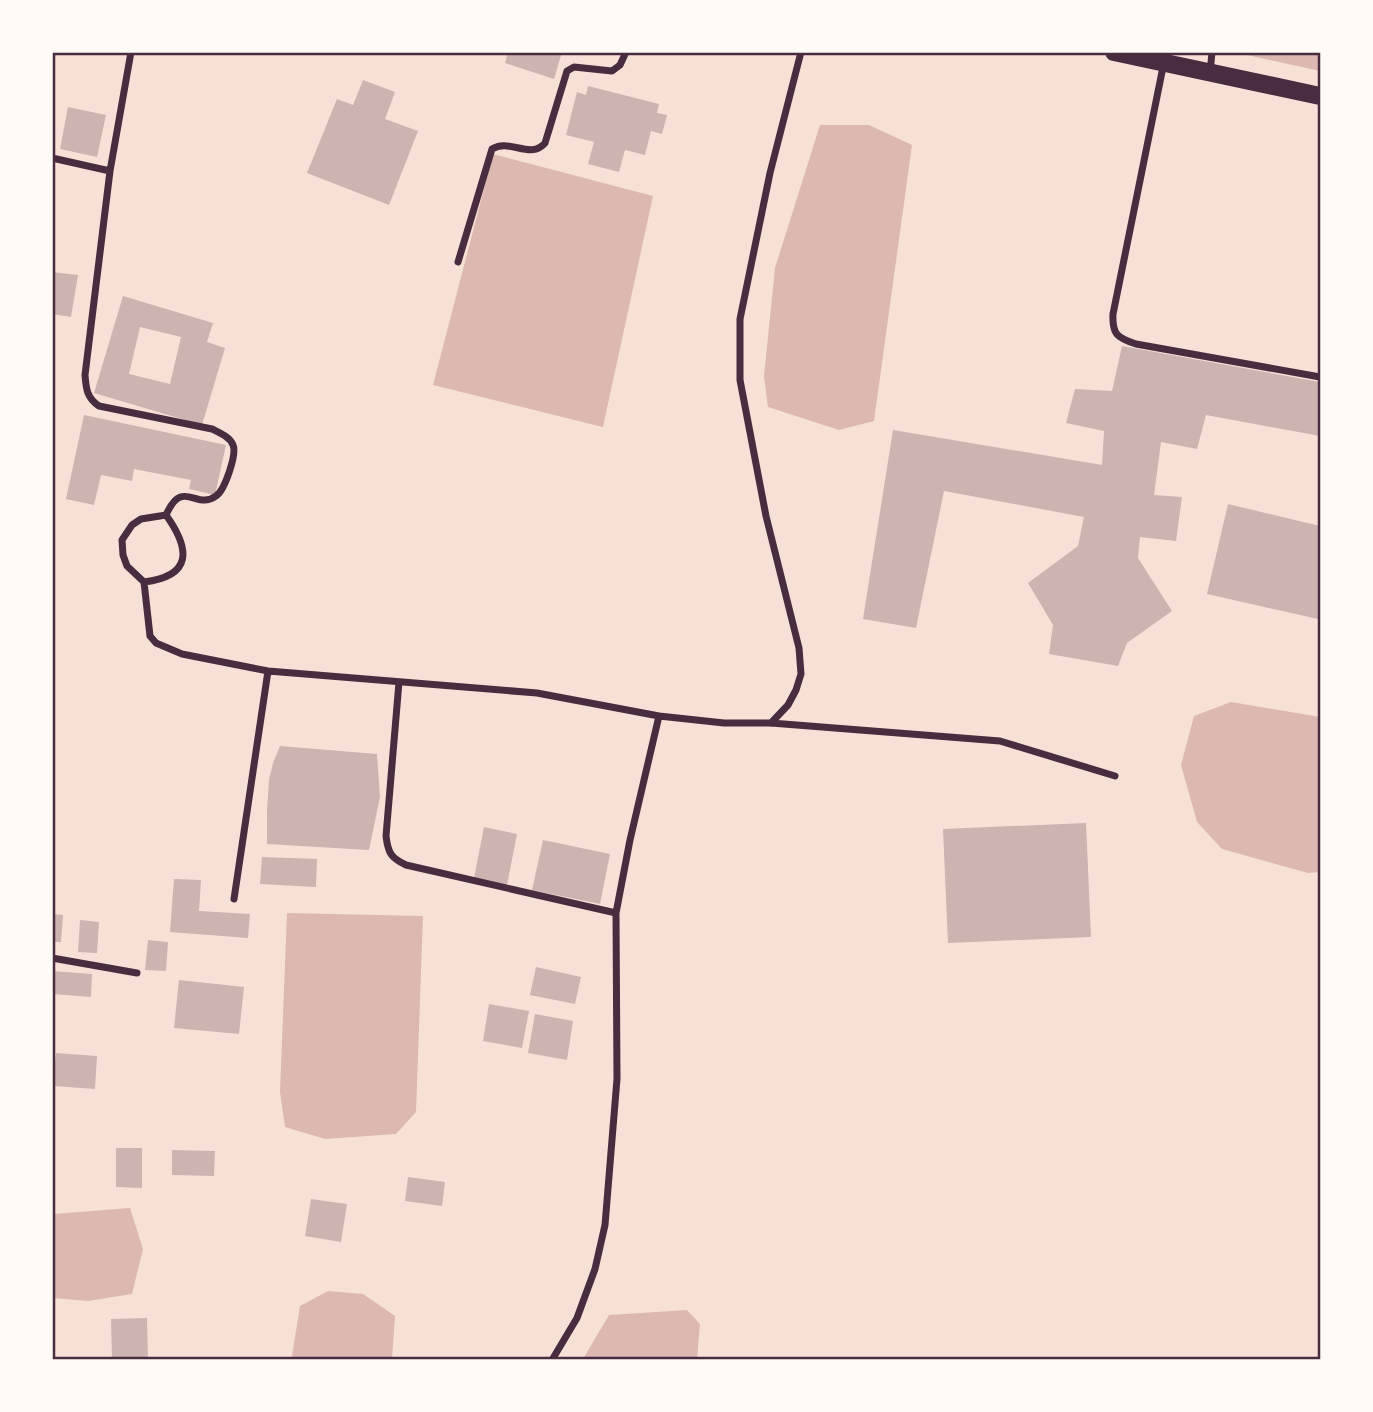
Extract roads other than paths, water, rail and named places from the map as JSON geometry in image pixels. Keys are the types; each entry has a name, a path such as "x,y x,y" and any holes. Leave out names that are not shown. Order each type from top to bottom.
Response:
{"main road":[{"path":"1114,52 1321,96"}],"street":[{"path":"131,52 110,171 85,375 87,394 99,406 212,429 233,442 235,450 224,488 217,496 203,499 182,496 176,498 166,515"},
{"path":"458,262 492,149 496,145 535,150 541,148 545,143 567,71 574,67 612,71 621,65 626,52"},
{"path":"771,723 788,705 801,674 799,648 766,516 740,380 740,320 770,173 801,52"},
{"path":"1210,73 1212,52"},
{"path":"1164,62 1112,330 1119,339 1136,344 1321,377"},
{"path":"52,158 110,171"},
{"path":"144,582 162,580 175,573 180,565 183,550 181,541 166,515"},
{"path":"166,515 141,519 132,525 122,540 123,555 127,566 144,582 150,636 156,643 182,654 268,671 537,693 659,716 724,723 771,723 1000,741 1115,776"},
{"path":"234,899 268,671"},
{"path":"399,682 386,836 388,850 393,859 406,865 616,913"},
{"path":"552,1360 577,1318 595,1269 605,1225 617,1079 616,913 659,716"},
{"path":"52,958 137,973"}]}
